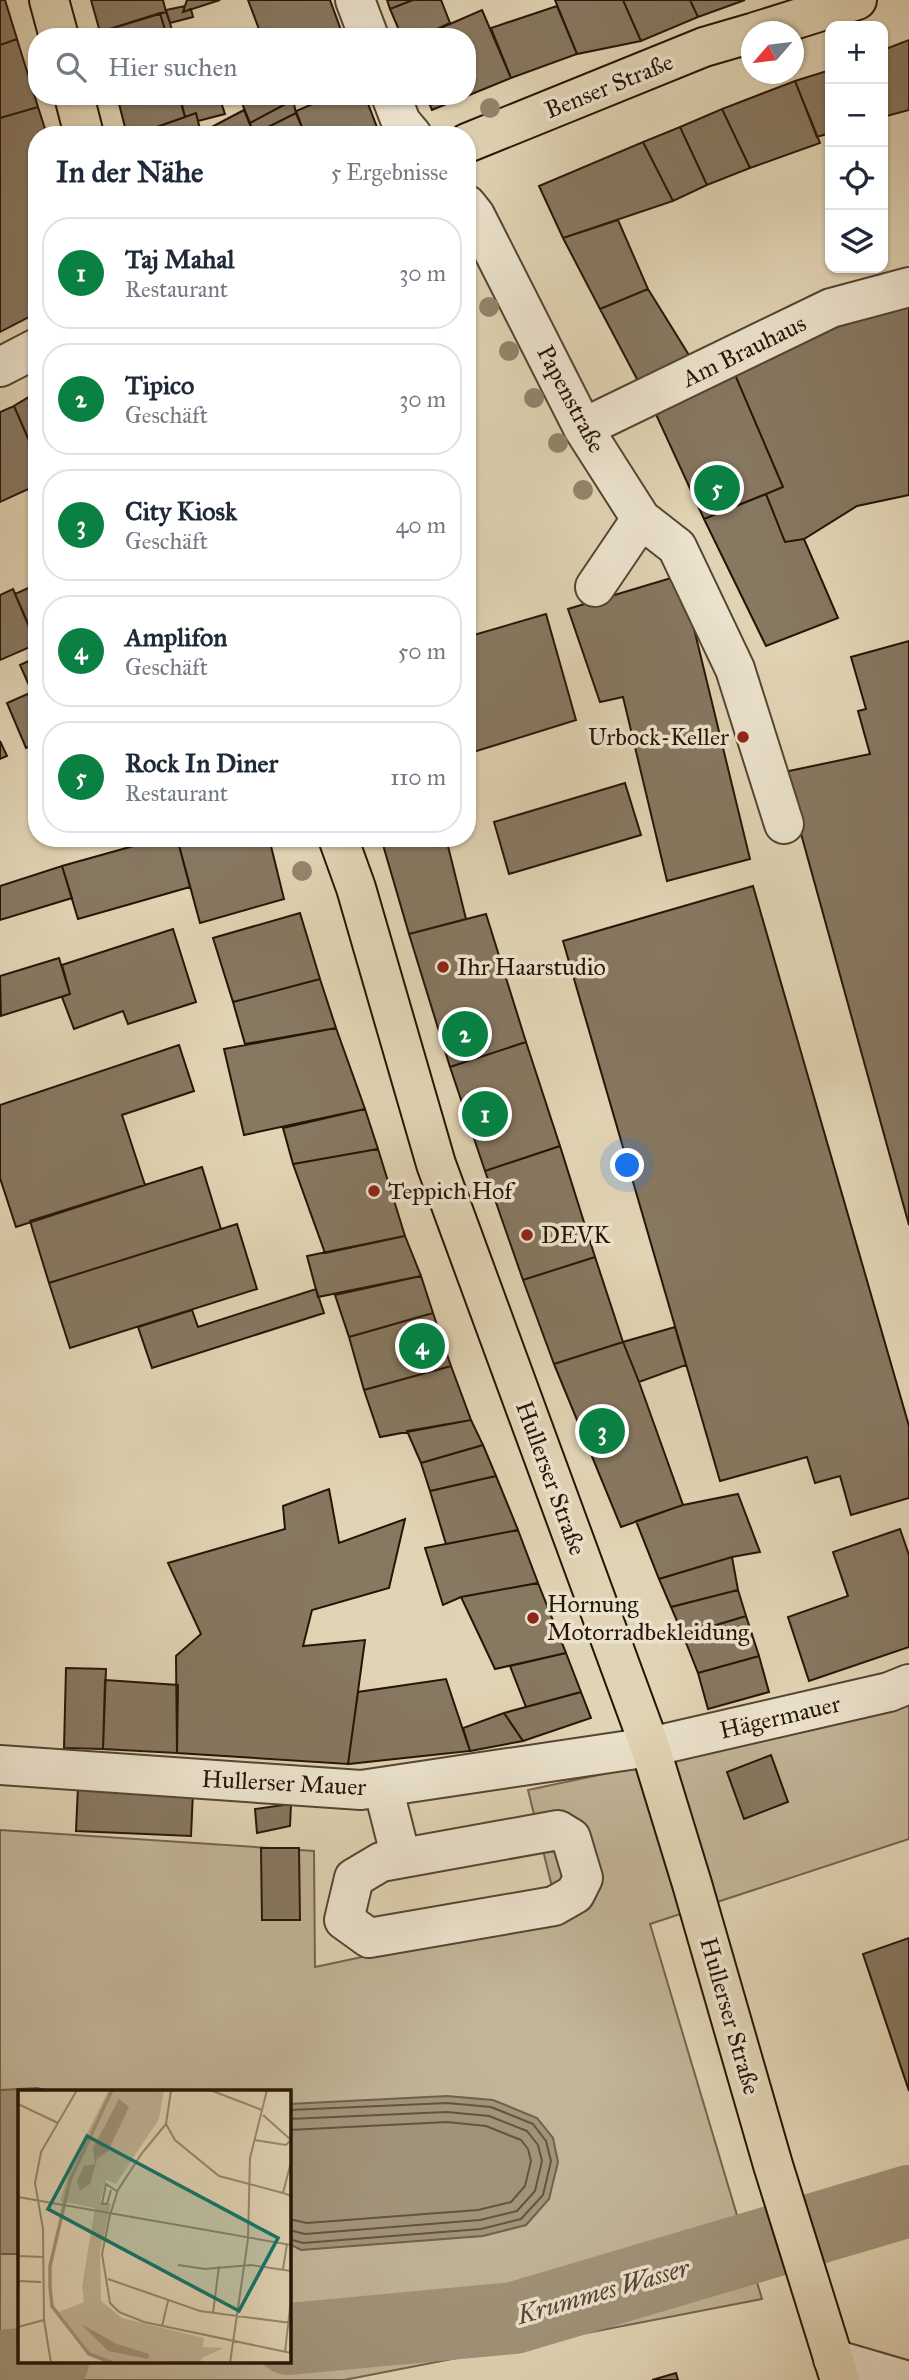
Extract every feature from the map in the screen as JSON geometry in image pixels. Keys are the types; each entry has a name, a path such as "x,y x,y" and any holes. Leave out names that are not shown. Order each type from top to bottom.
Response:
{"main road":[{"path":"49,0 57,28"},
{"name":"Benser Straße","path":"789,21 857,0"},
{"name":"Benser Straße","path":"476,139 704,47 741,36"},
{"path":"76,105 82,126"},
{"name":"Hullerser Straße","path":"341,847 356,888 436,1164 650,1747 836,2370"}],"street":[{"path":"355,0 366,28"},
{"path":"394,105 404,126"},
{"name":"Papenstraße","path":"476,217 583,428 641,519 677,547 735,668 784,824"},
{"name":"Am Brauhaus","path":"583,428 831,309 909,286"},
{"path":"0,367 28,353"},
{"path":"594,587 641,519"},
{"name":"Hägermauer","path":"650,1747 889,1692 909,1684"},
{"name":"Hullerser Mauer","path":"0,1765 361,1790 650,1747"},
{"path":"383,1787 401,1858"},
{"path":"558,1830 571,1838 583,1878 575,1894 554,1906 369,1938 344,1920 355,1878 381,1862 401,1858 558,1830"},
{"path":"836,2370 905,2380"}],"shaded area":[{"path":"909,1703 909,1839 650,1924 762,2299 344,2380 0,2380 0,1830 314,1851 315,1967 559,1915 528,1790 772,1738"}],"water":[{"path":"37,2088 45,2090 18,2090 18,2254 0,2254 0,2090"},
{"path":"447,2096 493,2100 537,2118 553,2138 558,2162 549,2199 526,2225 483,2236 301,2250 290,2244 290,2104"}],"building":[{"path":"0,0 5,0 17,39 0,45"},
{"path":"91,0 163,0 166,12 113,28 99,28"},
{"path":"187,0 220,0 183,12"},
{"path":"248,0 330,0 340,28 259,28"},
{"path":"387,0 413,0 390,9"},
{"path":"413,0 441,0 450,23 439,28 398,28 390,9"},
{"path":"555,0 623,0 641,41 577,54"},
{"path":"623,0 690,0 698,17 641,41"},
{"path":"690,0 745,0 698,17"},
{"path":"185,6 183,12 191,9 193,17 170,23 166,10"},
{"path":"557,6 577,54 511,78 491,28"},
{"path":"482,10 511,78 476,92 476,28 441,28"},
{"path":"166,12 171,28 164,28 160,13"},
{"path":"160,13 164,28 113,28"},
{"path":"17,39 28,75 28,105 38,107 0,118 0,45"},
{"path":"909,40 909,110 888,116 888,84 888,48"},
{"path":"825,72 825,135 817,137 796,84 804,84 804,78"},
{"path":"787,84 796,84 820,143 750,168 722,109"},
{"path":"119,105 182,105 185,117 160,126 125,126"},
{"path":"182,105 222,105 225,114 198,121 196,113 185,117"},
{"path":"243,105 284,105 250,123"},
{"path":"284,105 294,105 296,113 270,126 251,126 250,123"},
{"path":"310,105 368,105 377,126 302,126 296,111"},
{"path":"430,105 444,105 432,110"},
{"path":"38,107 44,126 28,126 28,318 0,332 0,118"},
{"path":"722,109 750,168 707,185 680,127"},
{"path":"244,110 250,126 214,126"},
{"path":"196,113 199,126 159,126"},
{"path":"296,113 301,126 270,126"},
{"path":"680,127 707,185 673,201 643,142"},
{"path":"643,142 673,201 563,238 539,186"},
{"path":"618,220 648,289 600,309 563,238"},
{"path":"648,289 692,360 638,381 600,309"},
{"path":"909,296 909,495 857,506 804,539 785,542 766,494 783,487 733,370 841,314"},
{"path":"733,370 783,487 704,519 654,410"},
{"path":"28,397 28,438 14,406"},
{"path":"14,406 28,438 28,489 0,502 0,412"},
{"path":"766,494 785,542 804,539 838,618 766,646 704,519"},
{"path":"681,575 750,859 667,881 623,697 600,702 568,609"},
{"path":"28,588 28,625 15,594"},
{"path":"13,589 28,623 28,648 0,660 0,595"},
{"path":"546,614 576,720 476,751 476,634"},
{"path":"909,641 909,1225 784,772 870,754 858,711 866,709 851,657"},
{"path":"28,661 28,683 20,665"},
{"path":"28,694 26,748 7,703"},
{"path":"0,741 7,756 0,759"},
{"path":"625,783 641,835 509,874 494,822"},
{"path":"130,847 179,847 190,887 78,919 62,866"},
{"path":"179,847 271,847 284,899 200,923"},
{"path":"384,847 448,847 466,919 409,934"},
{"path":"62,866 72,898 0,920 0,886"},
{"path":"753,886 909,1426 909,1498 851,1515 840,1476 815,1483 807,1457 720,1481 563,941"},
{"path":"300,913 320,979 233,1002 213,938"},
{"path":"486,914 526,1042 450,1067 409,934"},
{"path":"173,929 196,1002 128,1024 123,1011 74,1029 62,997 70,994 62,965"},
{"path":"59,958 70,994 1,1016 0,976"},
{"path":"320,979 336,1028 245,1044 233,1002"},
{"path":"336,1028 365,1109 244,1135 224,1049"},
{"path":"526,1042 560,1146 485,1171 450,1067"},
{"path":"179,1045 194,1091 122,1115 145,1185 16,1227 0,1178 0,1105"},
{"path":"365,1109 378,1149 293,1164 283,1128"},
{"path":"560,1146 595,1257 523,1280 485,1171"},
{"path":"378,1149 405,1236 325,1253 293,1164"},
{"path":"202,1167 221,1229 49,1283 30,1221"},
{"path":"237,1224 257,1289 70,1348 49,1283"},
{"path":"405,1236 421,1276 318,1297 307,1256"},
{"path":"595,1257 623,1342 554,1364 523,1280"},
{"path":"421,1276 433,1313 349,1337 335,1295"},
{"path":"316,1289 324,1313 152,1368 138,1327 192,1310 198,1327"},
{"path":"433,1313 451,1366 364,1390 349,1337"},
{"path":"675,1327 686,1365 639,1382 623,1342"},
{"path":"623,1342 683,1505 621,1527 554,1364"},
{"path":"451,1366 471,1420 380,1437 364,1390"},
{"path":"471,1420 483,1445 421,1463 407,1431"},
{"path":"483,1445 496,1476 430,1491 421,1463"},
{"path":"496,1476 518,1530 446,1544 430,1491"},
{"path":"329,1489 339,1543 405,1519 389,1588 312,1610 303,1646 365,1640 348,1764 177,1753 176,1656 201,1634 168,1563 285,1529 283,1506"},
{"path":"738,1494 760,1552 732,1557 659,1579 636,1521 683,1505"},
{"path":"900,1529 909,1555 909,1647 809,1681 788,1617 848,1596 833,1552"},
{"path":"518,1530 538,1583 461,1597 443,1605 425,1548"},
{"path":"732,1557 738,1590 671,1607 659,1579"},
{"path":"538,1583 566,1653 495,1669 461,1597"},
{"path":"738,1590 746,1616 683,1635 671,1607"},
{"path":"746,1616 759,1656 698,1673 683,1635"},
{"path":"566,1653 581,1692 526,1707 510,1666"},
{"path":"759,1656 769,1692 708,1709 698,1673"},
{"path":"66,1668 106,1669 103,1749 64,1748"},
{"path":"446,1679 470,1751 348,1764 358,1692"},
{"path":"105,1680 178,1685 177,1753 103,1749"},
{"path":"581,1692 591,1718 523,1741 504,1713"},
{"path":"504,1713 523,1741 470,1751 463,1728"},
{"path":"771,1755 788,1802 744,1819 727,1772"},
{"path":"78,1786 193,1792 191,1836 76,1831"},
{"path":"291,1804 290,1826 257,1833 255,1809"},
{"path":"261,1848 299,1848 300,1920 262,1920"},
{"path":"909,1938 909,2091 863,1954"},
{"path":"676,2373 678,2380 652,2380"}],"waterway":[{"name":"Krummes Wasser","path":"290,2339 514,2318 909,2201"},
{"name":"Krummes Wasser","path":"0,2366 42,2362"}],"place":[{"name":"Rock In Diner","path":"717,488"},
{"name":"Urbock-Keller","path":"743,737"},
{"name":"Ihr Haarstudio","path":"443,967"},
{"name":"Tipico","path":"465,1034"},
{"name":"Taj Mahal","path":"485,1114"},
{"name":"Teppich Hof","path":"374,1191"},
{"name":"DEVK","path":"527,1235"},
{"name":"Amplifon","path":"422,1346"},
{"name":"City Kiosk","path":"602,1431"},
{"name":"Hornung Motorradbekleidung","path":"533,1618"}]}
